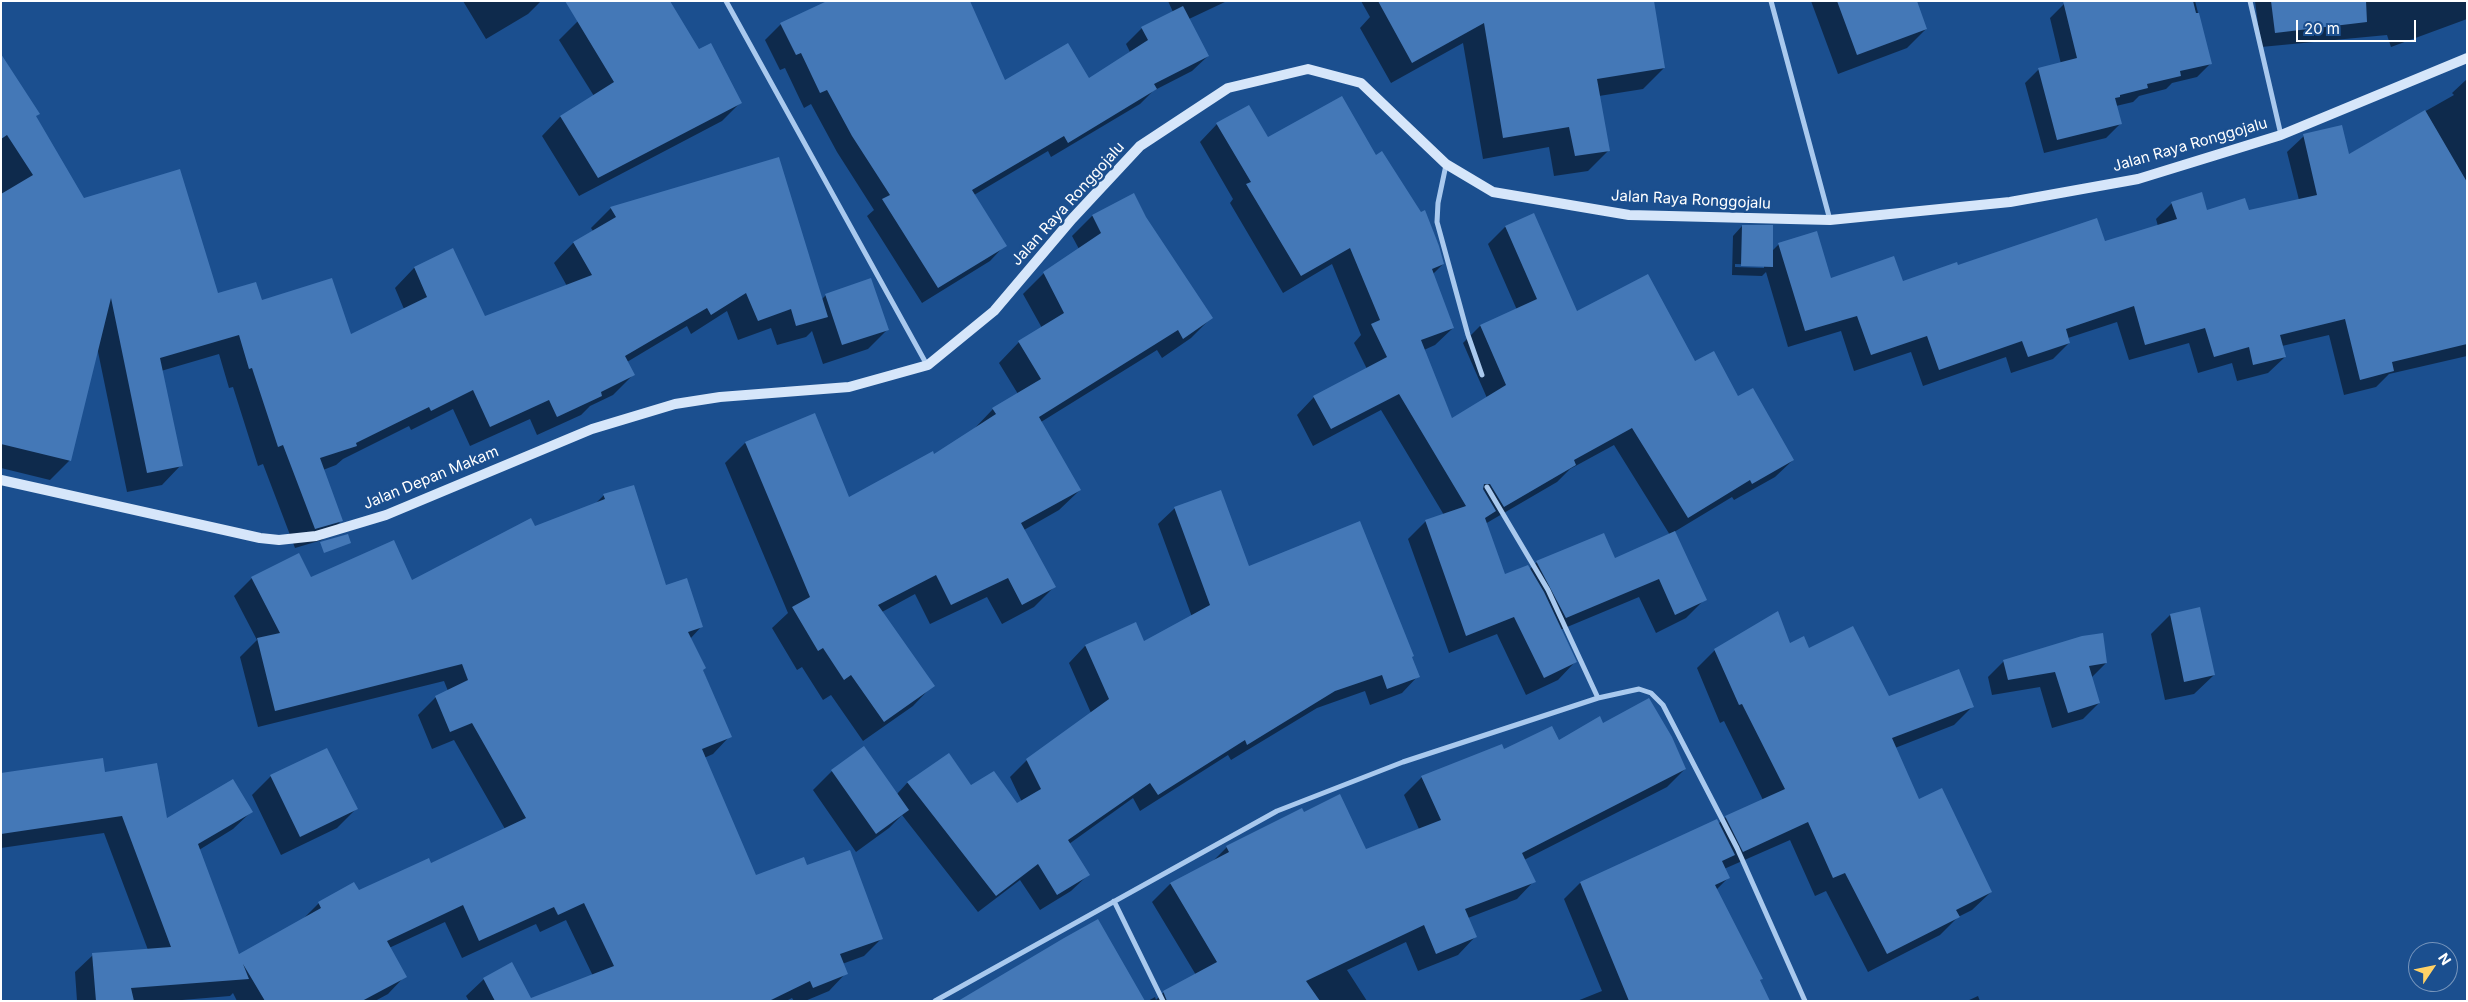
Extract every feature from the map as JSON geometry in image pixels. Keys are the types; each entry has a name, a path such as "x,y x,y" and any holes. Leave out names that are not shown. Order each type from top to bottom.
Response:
{"street":[{"path":"726,1 928,365"},
{"path":"1771,1 1830,220"},
{"path":"2250,1 2282,134"},
{"name":"Jalan Raya Ronggojalu","path":"720,397 848,388 928,365 994,312 1072,219 1140,146 1228,88 1308,69 1361,83 1446,164 1493,192 1629,215 1830,220 2010,202 2138,179 2282,134 2467,58"},
{"path":"1446,164 1438,203 1437,222 1468,335 1482,374"},
{"name":"Jalan Depan Makam","path":"1,480 260,538 278,540 316,536 386,515 592,430 675,404 720,397"},
{"path":"1487,487 1548,590 1598,698"},
{"path":"935,1001 1277,811 1403,762 1598,698 1639,689 1651,693 1663,705 1738,848 1805,1001"},
{"path":"1114,901 1162,1001"}],"building":[{"path":"565,1 670,1 699,49 711,43 742,103 598,178 560,116 614,82"},
{"path":"827,1 970,1 1005,80 1068,43 1089,78 1148,40 1141,27 1183,6 1209,56 1154,84 1157,89 1068,143 1064,136 972,190 1007,246 938,288 882,199 890,195 852,136 827,90 820,93 801,53 796,55 780,23"},
{"path":"1378,1 1654,1 1665,68 1597,79 1610,151 1575,156 1569,127 1503,138 1484,23 1412,63"},
{"path":"1837,1 1917,1 1927,29 1857,55"},
{"path":"2063,1 2193,1 2196,13 2199,13 2212,64 2180,71 2181,76 2147,84 2148,88 2115,98 2122,124 2057,140 2038,68 2077,58"},
{"path":"2271,1 2366,1 2367,22 2275,33"},
{"path":"1,54 40,114 36,116 84,198 180,169 218,293 256,282 262,300 332,278 351,334 427,297 414,267 453,248 485,316 592,275 573,242 616,217 610,207 779,157 828,317 796,326 791,309 758,321 746,293 711,315 707,308 625,356 635,375 601,392 602,396 557,417 549,400 490,427 473,390 431,411 429,407 356,443 357,446 320,458 343,521 315,529 283,445 278,447 252,368 249,369 239,335 160,358 183,466 147,473 111,298 71,461 1,444 1,194 33,175 7,135 1,139"},
{"path":"1342,96 1376,155 1382,151 1421,212 1425,210 1439,246 1444,264 1432,269 1454,328 1421,340 1452,418 1506,385 1480,325 1537,299 1505,226 1534,213 1577,311 1648,274 1695,361 1714,351 1738,396 1753,388 1794,460 1752,484 1750,480 1688,518 1632,428 1574,460 1576,465 1504,507 1490,484 1484,484 1483,489 1496,511 1485,518 1505,574 1528,565 1544,592 1577,662 1544,678 1514,617 1466,636 1425,520 1466,506 1399,394 1331,429 1313,396 1387,357 1371,324 1380,320 1350,248 1301,276 1246,184 1251,182 1216,123 1249,105 1268,137"},
{"path":"2425,110 2467,182 2467,344 2392,362 2394,371 2360,380 2345,319 2280,335 2286,357 2253,365 2249,347 2214,357 2205,328 2145,345 2134,306 2066,329 2070,343 2028,357 2022,341 1939,370 1927,336 1871,355 1857,316 1805,331 1778,243 1817,231 1831,278 1894,256 1903,281 1957,262 1958,265 2097,218 2105,241 2177,219 2171,202 2202,192 2207,210 2245,198 2249,210 2317,195 2303,134 2342,125 2349,154"},
{"path":"1134,193 1146,217 1213,318 1183,339 1178,330 1039,417 1081,490 1021,523 1056,587 1022,605 1008,578 951,605 936,575 878,605 935,686 884,722 851,675 844,680 823,648 818,651 792,607 810,597 745,442 815,413 849,497 933,451 934,454 996,414 992,408 1041,379 1018,341 1064,313 1043,272 1101,233 1092,215"},
{"path":"1742,225 1773,225 1773,267 1741,266"},
{"path":"871,278 889,330 842,345 825,294"},
{"path":"634,485 666,585 687,578 703,627 688,632 706,668 703,670 732,737 702,749 756,875 804,857 807,865 850,850 883,939 840,954 848,974 813,988 810,981 769,1001 495,1001 483,978 512,962 531,998 614,966 584,903 558,915 554,907 479,941 463,905 387,941 407,977 362,1001 265,1001 243,964 249,979 131,988 134,1001 96,1001 92,953 171,947 122,816 1,834 1,773 103,758 105,772 157,763 167,818 233,779 253,812 198,844 239,954 321,908 318,902 354,882 359,890 429,858 431,863 526,818 472,723 450,732 435,696 468,680 462,664 275,711 257,638 280,633 251,577 299,553 311,577 394,540 412,580 531,518 535,526 605,499 603,494"},
{"path":"1221,490 1249,566 1360,521 1414,656 1412,657 1420,677 1387,689 1382,675 1335,691 1247,745 1245,740 1158,795 1150,783 1068,840 1090,875 1057,895 1038,864 996,896 907,782 949,753 971,785 994,771 1017,803 1041,789 1026,759 1109,699 1085,645 1136,622 1144,641 1210,605 1174,507"},
{"path":"1675,531 1707,600 1675,615 1659,579 1566,618 1536,561 1604,533 1615,558"},
{"path":"348,534 351,543 324,553 320,542"},
{"path":"2200,607 2215,675 2184,682 2170,614"},
{"path":"1778,611 1790,643 1804,636 1809,648 1853,626 1889,696 1959,669 1974,707 1892,738 1919,799 1942,788 1992,892 1956,910 1960,917 1887,954 1845,873 1833,878 1808,822 1743,852 1725,816 1785,789 1742,704 1739,705 1714,649"},
{"path":"2103,633 2107,663 2089,666 2100,703 2068,713 2055,672 2008,680 2003,660 2082,636"},
{"path":"1649,698 1672,737 1686,769 1522,853 1536,882 1465,909 1477,937 1436,954 1424,925 1306,981 1320,1001 1167,1001 1163,991 1217,962 1170,883 1229,852 1226,846 1302,808 1304,812 1340,794 1366,849 1441,820 1421,776 1502,744 1504,749 1552,726 1559,740 1600,716 1603,723"},
{"path":"864,746 909,810 876,834 831,770"},
{"path":"327,748 358,809 300,837 270,775"},
{"path":"1717,819 1735,855 1722,861 1730,878 1715,885 1763,979 1760,980 1770,1001 1629,1001 1580,882"},
{"path":"1098,919 1145,1001 958,1001 1064,938"}]}
